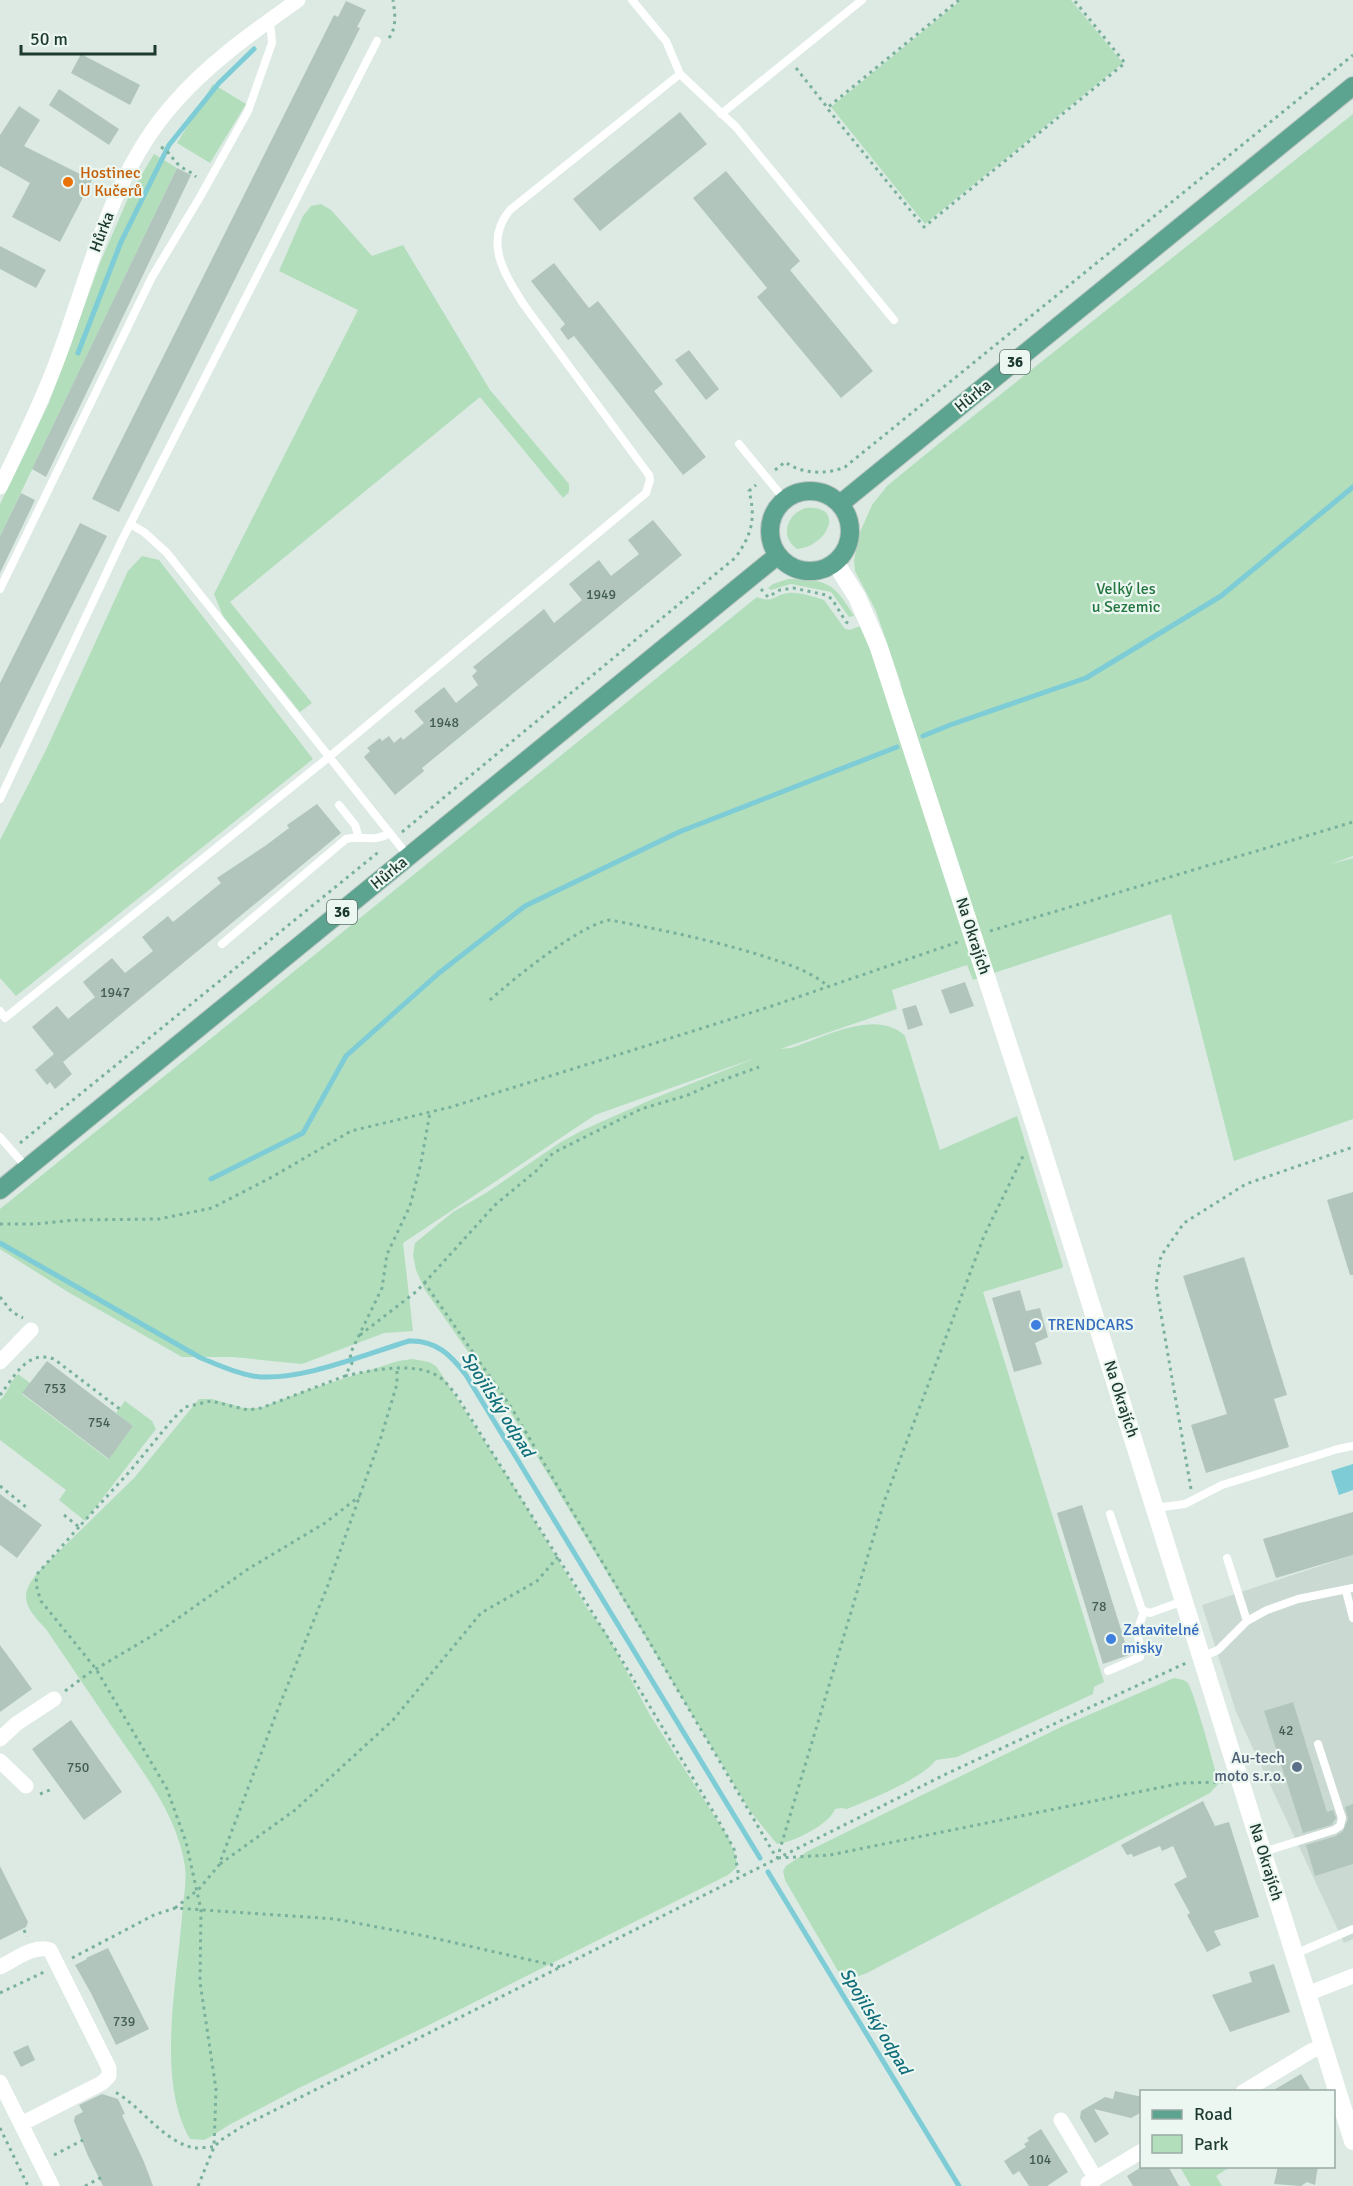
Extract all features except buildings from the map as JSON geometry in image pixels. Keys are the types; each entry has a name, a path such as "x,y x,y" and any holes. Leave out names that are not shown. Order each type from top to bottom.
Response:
{"main road":[{"name":"Hůrka","path":"840,504 1353,86"},
{"path":"814,491 827,495 840,504 848,519 850,532 847,546 835,562 820,569 806,571 792,567 778,555 770,538 770,524 775,511 784,500 800,492 814,491"},
{"name":"Hůrka","path":"0,1190 778,555"}],"street":[{"name":"Hůrka","path":"0,487 48,384 113,203 147,139 175,101 230,49 298,0"},
{"name":"Na Okrajích","path":"835,562 852,587 867,616 974,936 1353,2141"},
{"path":"0,1362 28,1324"},
{"path":"0,1739 16,1724 54,1699"},
{"path":"0,1761 26,1786"},
{"path":"0,1967 39,1948 50,1950 108,2064 109,2076 102,2083 21,2124"},
{"path":"1307,1994 1353,1976"},
{"path":"1245,2090 1311,2051 1324,2046"},
{"path":"0,2082 52,2186"},
{"path":"1061,2120 1092,2181 1140,2152"}],"lane":[{"path":"632,0 666,40 680,74 736,128 894,320"},
{"path":"722,114 862,0"},
{"path":"0,589 152,277 248,111 272,44 270,20"},
{"path":"0,799 130,524 377,41"},
{"path":"0,1011 5,1018 329,757 646,493 650,480 649,475 524,305 507,277 498,251 498,229 502,219 510,210 680,74"},
{"path":"739,444 784,500"},
{"path":"130,524 144,532 166,553 409,857"},
{"path":"339,805 355,825 359,838"},
{"path":"222,944 346,839 380,839 392,836"},
{"path":"0,1137 27,1168"},
{"path":"1155,1508 1185,1504 1222,1485 1353,1446"},
{"path":"1110,1514 1144,1612 1150,1613 1184,1601"},
{"path":"1227,1558 1248,1621"},
{"path":"1202,1658 1224,1645 1248,1621 1285,1603 1350,1589 1353,1617"},
{"path":"1108,1671 1140,1657 1141,1652 1136,1634 1144,1612"},
{"path":"1263,1852 1340,1826 1342,1818 1318,1744"},
{"path":"1295,1953 1353,1929"}],"path":[{"path":"377,41 388,40 393,32 395,22 393,0"},
{"path":"828,107 959,0"},
{"path":"789,59 924,227 1125,63 1074,0"},
{"path":"11,1150 392,836 735,558 747,542 751,526 753,505 749,491 766,477 785,462 795,469 807,471 836,471 845,467 1353,55"},
{"path":"160,147 171,153 180,166 207,184"},
{"path":"735,558 768,597 780,590 792,588 830,596 848,624 867,616"},
{"path":"0,1224 159,1219 212,1208 272,1177 351,1131 430,1112 603,1060 829,987 974,936 1353,822"},
{"path":"489,1000 545,956 599,921 610,920 718,942 798,968 817,977 829,987"},
{"path":"359,1336 417,1291 495,1205 536,1171 553,1153 641,1109 688,1095 759,1067"},
{"path":"345,1376 352,1363 350,1354 382,1288 387,1254 410,1206 421,1163 430,1112"},
{"path":"777,1858 828,1680 884,1502 984,1236 1025,1152 1040,1142"},
{"path":"1193,1500 1156,1285 1161,1256 1184,1223 1246,1184 1353,1147"},
{"path":"424,1282 511,1407 777,1858"},
{"path":"0,1297 12,1312 28,1324"},
{"path":"0,1395 13,1375 27,1362 38,1357 48,1357 54,1359 121,1410"},
{"path":"198,2186 214,2147 216,2089 200,1982 201,1910 186,1842 167,1789 96,1669 41,1601 36,1578 51,1557 185,1407 211,1401 248,1410 261,1408 345,1376 375,1370 397,1368 429,1372 441,1378 455,1393 558,1557 717,1818 734,1849 739,1878"},
{"path":"219,1865 328,1585 381,1437 397,1384 397,1368"},
{"path":"0,1486 26,1507"},
{"path":"54,1699 96,1669 157,1634 248,1569 325,1523 360,1495"},
{"path":"64,1515 79,1527"},
{"path":"0,1993 154,1915 176,1908 197,1891 219,1865 295,1810 393,1720 481,1613 537,1581 558,1557"},
{"path":"112,2090 126,2098 162,2130 182,2143 196,2148 214,2147 243,2126 958,1768 1176,1667 1202,1658"},
{"path":"777,1858 830,1855 1182,1783 1241,1783"},
{"path":"176,1908 335,1919 425,1936 561,1967"},
{"path":"0,2128 28,2186"},
{"path":"56,2164 53,2156 83,2140"},
{"path":"85,2186 102,2177"}],"shaded area":[{"path":"1353,1555 1353,1939 1344,1943 1236,1712 1202,1605"}],"green space":[{"path":"961,0 1071,0 1123,63 925,224 831,107"},
{"path":"213,84 246,104 210,163 177,143"},
{"name":"Velký les u Sezemic","path":"1353,114 1353,856 1331,864 1353,858 1353,1119 1234,1161 1171,914 973,980 967,965 892,990 897,1009 780,1049 791,1048 850,1027 880,1025 893,1028 905,1036 940,1150 1017,1116 1063,1266 983,1292 1104,1682 1094,1687 1093,1694 957,1757 936,1760 907,1782 847,1809 835,1809 826,1821 810,1832 777,1844 750,1811 511,1413 425,1290 416,1270 413,1255 415,1243 453,1212 486,1193 561,1142 655,1098 758,1057 595,1115 403,1243 413,1331 384,1333 302,1364 233,1357 182,1357 68,1292 0,1249 0,1209 757,597 771,599 793,593 824,600 845,629 850,630 860,626 887,689 901,684 876,611 855,571 854,560 860,532 872,505 887,486"},
{"path":"154,154 177,168 0,536 0,504 49,403 100,263 129,196"},
{"path":"321,204 331,210 372,256 403,245 490,390 569,484 569,492 563,498 480,397 230,602 312,703 300,712 223,616 214,594 358,310 279,271 303,216 311,206"},
{"path":"806,508 819,509 826,513 829,519 828,527 817,541 808,547 797,549 788,538 788,526 794,515"},
{"path":"142,556 159,560 313,759 16,996 0,978 0,840 46,750 128,571"},
{"path":"788,579 812,580 828,585 841,596 854,616 849,617 831,592 791,584 771,590 768,588"},
{"path":"413,1359 436,1366 516,1490 587,1608 606,1633 650,1715 729,1839 737,1867 728,1875 303,2086 204,2140 190,2139 180,2115 171,2060 173,2000 186,1879 181,1848 158,1795 46,1629 28,1607 26,1593 33,1578 41,1569 135,1477 199,1399 212,1399 244,1408 260,1408 398,1361"},
{"path":"18,1374 30,1383 22,1394 108,1459 133,1426 116,1413 125,1401 152,1421 156,1429 85,1521 59,1500 66,1490 0,1440 0,1400"},
{"path":"1174,1678 1187,1682 1199,1713 1219,1783 1210,1793 867,1973 848,1980 838,1971 785,1880 783,1871 786,1866 808,1851 1063,1726"},
{"path":"1181,2168 1228,2168 1216,2176 1222,2186 1191,2186"}],"water":[{"path":"1353,1464 1353,1490 1339,1495 1331,1471"}],"waterway":[{"path":"78,353 121,242 169,145 219,83 254,49"},
{"path":"923,736 1086,678 1221,596 1353,487"},
{"path":"211,1179 303,1133 346,1056 439,973 525,906 679,832 897,747"},
{"name":"Spojilský odpad","path":"0,1243 201,1358 246,1375 271,1377 310,1371 409,1341 427,1343 442,1350 466,1375 760,1858"},
{"name":"Spojilský odpad","path":"768,1872 959,2186"}],"place":[{"name":"Hostinec U Kučerů","path":"68,182"},
{"name":"TRENDCARS","path":"1036,1325"},
{"name":"Zatavitelné misky","path":"1111,1639"},
{"name":"Au-tech moto s.r.o.","path":"1297,1767"}]}
